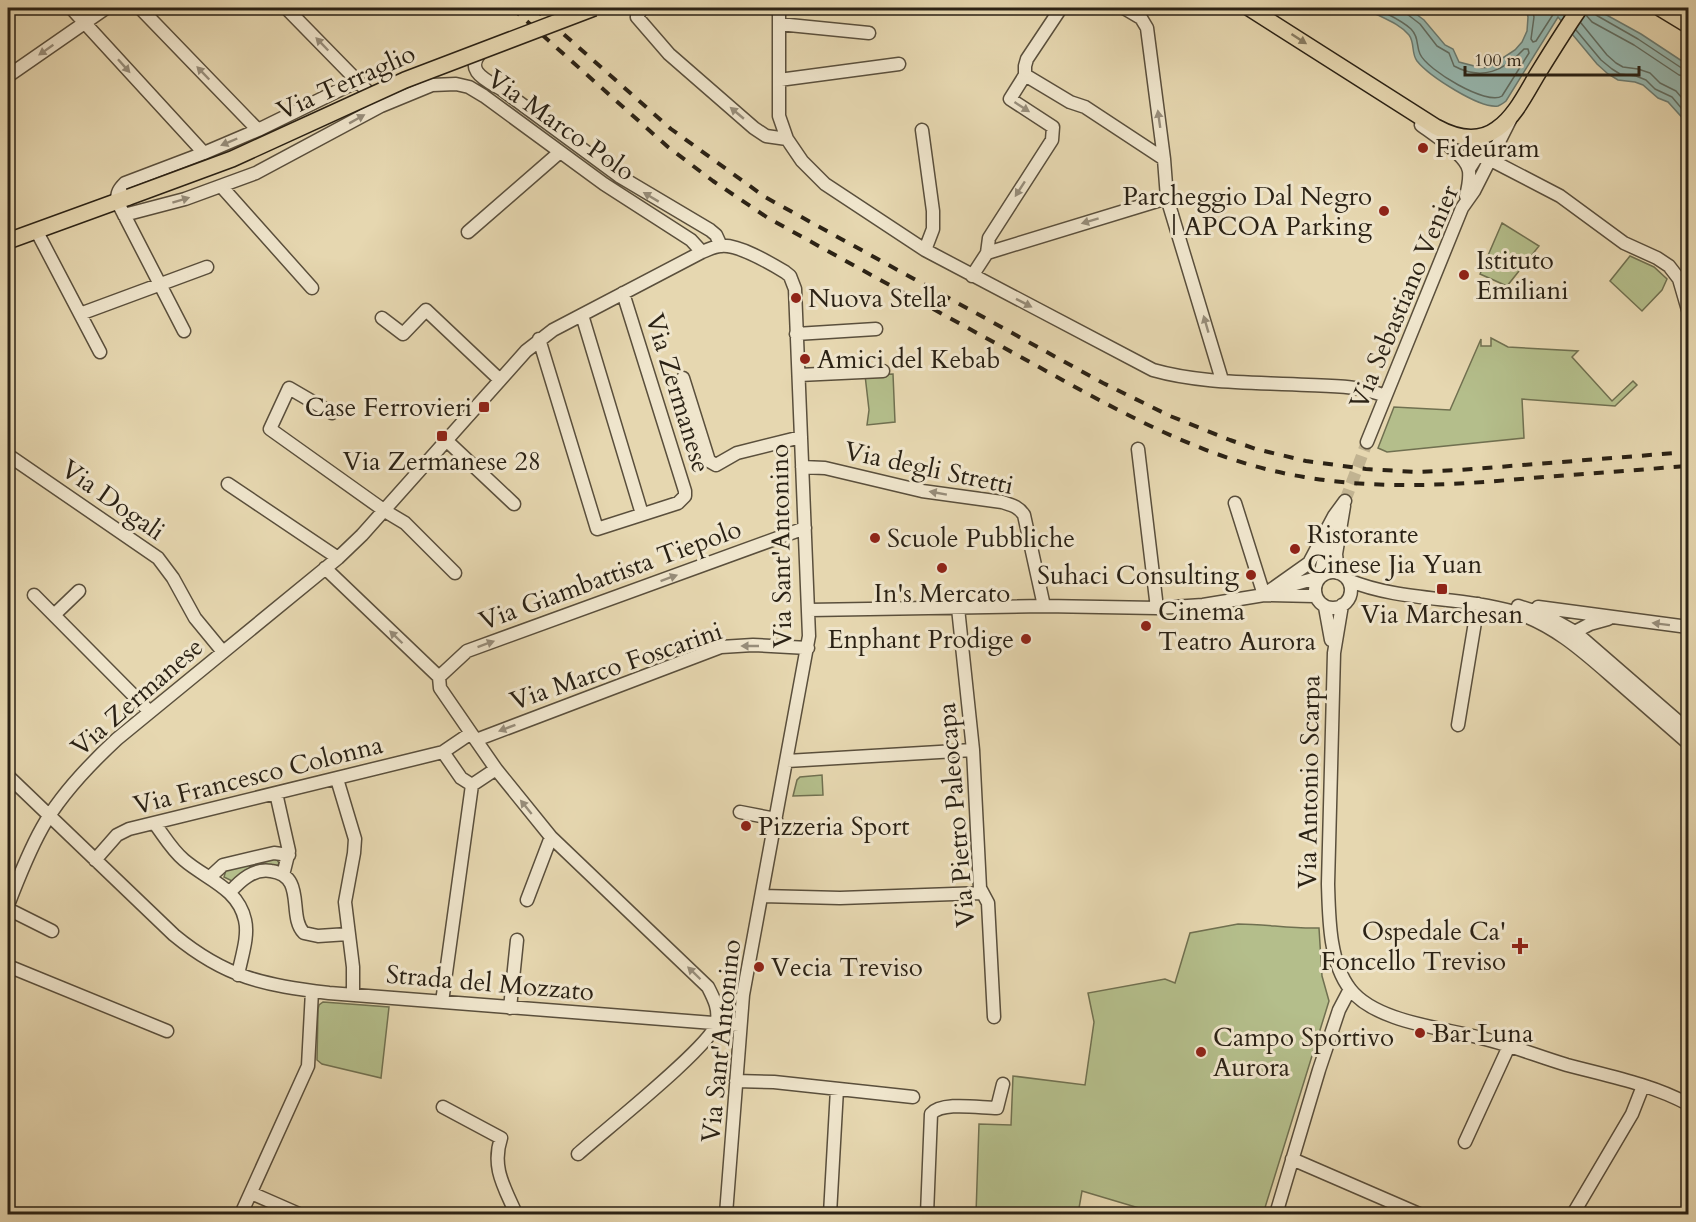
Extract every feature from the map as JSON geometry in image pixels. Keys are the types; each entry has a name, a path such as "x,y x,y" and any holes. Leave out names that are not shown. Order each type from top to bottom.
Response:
{"main road":[{"name":"Via Terraglio","path":"8,241 123,204 232,159 377,91 594,8"},
{"path":"1249,8 1436,128 1462,137 1484,136 1498,129 1518,106 1580,8"},
{"path":"1660,8 1689,25"}],"street":[{"path":"71,8 204,153"},
{"path":"8,76 106,8"},
{"path":"140,8 258,130"},
{"path":"286,8 381,106"},
{"path":"779,8 779,116 787,139 802,161 825,184 925,250 1152,370 1172,375 1222,380 1340,386 1371,390 1385,396"},
{"path":"972,276 987,253 989,238 1052,140 1053,127 1010,99 1025,75 1027,59 1061,8"},
{"path":"1124,8 1141,18 1147,28 1167,198 1222,380"},
{"path":"639,12 669,54 754,128 766,136 787,139"},
{"path":"779,24 869,33"},
{"path":"485,50 477,58 475,65 478,73 487,81 619,177 702,226 716,236 721,246"},
{"path":"779,80 899,64"},
{"path":"1025,75 1070,102 1085,107 1164,159"},
{"name":"Via Terraglio","path":"358,81 258,130 125,183 117,194 123,204 185,199 256,173 381,106"},
{"name":"Via Marco Polo","path":"381,106 441,83 469,87 604,184 691,240 702,252"},
{"path":"1375,88 1460,156 1560,196 1624,243 1669,266 1678,279 1689,310"},
{"name":"Via Sebastiano Venier","path":"1367,442 1479,164 1518,106"},
{"path":"922,130 933,211 933,229 925,250"},
{"path":"468,232 560,152"},
{"path":"221,186 312,288"},
{"path":"987,253 1167,198"},
{"path":"123,204 184,331"},
{"path":"36,231 100,352"},
{"name":"Via Zermanese","path":"52,931 8,907 29,853 50,816 97,757 338,558 384,511 499,379 539,339 702,252 721,246"},
{"name":"Via Sant'Antonino","path":"721,246 735,247 777,267 790,276 795,289 809,610 808,648 739,1025 726,1215"},
{"path":"80,314 207,267"},
{"name":"Via Zermanese","path":"539,339 597,529 678,503 685,496 685,491 623,293"},
{"path":"382,318 403,334 426,310 499,379"},
{"path":"582,315 642,514"},
{"path":"796,334 876,329"},
{"path":"799,375 883,372"},
{"path":"683,378 709,461 716,465 737,453 801,437"},
{"path":"332,413 290,388 270,429 405,524 455,573"},
{"path":"446,440 514,504"},
{"path":"1138,449 1157,608"},
{"name":"Via Dogali","path":"8,455 158,558 173,578 195,618 223,652"},
{"name":"Via degli Stretti","path":"802,467 825,468 922,491 1002,502 1020,509 1024,515 1044,606"},
{"path":"228,484 338,558"},
{"path":"1264,595 1309,563 1334,516 1345,501"},
{"path":"1345,501 1336,554 1351,592 1346,602"},
{"path":"1345,501 1327,543 1320,577 1315,585 1316,596 1325,607 1336,608 1346,602 1378,591"},
{"path":"1235,503 1264,595"},
{"name":"Via Giambattista Tiepolo","path":"439,677 467,651 805,528"},
{"path":"325,568 439,677 440,688 496,769 551,837 708,987 716,1002 717,1024 700,1047 578,1154"},
{"path":"1264,595 1330,572 1378,591 1478,604 1579,612 1689,627"},
{"path":"54,615 79,591"},
{"path":"34,595 150,712"},
{"path":"809,610 1044,606 1157,608 1203,605 1264,595 1316,596"},
{"name":"Via Antonio Scarpa","path":"1346,602 1334,653 1328,884 1329,912 1337,959 1350,989 1367,1004 1383,1012 1643,1086 1689,1104"},
{"path":"1478,604 1528,617 1573,634 1689,743"},
{"path":"1458,725 1478,604"},
{"path":"1513,605 1543,614 1573,634 1689,730"},
{"name":"Via Antonio Scarpa","path":"1325,607 1334,653"},
{"name":"Via Pietro Paleocapa","path":"958,608 973,750 982,893 988,903 994,1017"},
{"path":"1573,634 1572,616 1579,612"},
{"path":"1573,634 1586,629 1590,624 1613,618"},
{"name":"Via Marco Foscarini","path":"443,752 474,736 721,647 753,645 808,648"},
{"path":"787,761 973,750"},
{"path":"443,752 461,778 472,785"},
{"name":"Via Francesco Colonna","path":"95,860 123,831 443,752"},
{"path":"442,1002 472,785 496,769"},
{"name":"Strada del Mozzato","path":"8,776 187,946 238,975 275,986 312,991 739,1025"},
{"path":"337,779 355,839 345,894 353,967 353,995"},
{"path":"276,793 289,855 282,875"},
{"path":"740,812 776,819"},
{"path":"155,824 182,858 230,892 242,912 246,928 238,975"},
{"path":"527,900 551,837"},
{"path":"210,877 223,865 274,853 289,855"},
{"path":"230,892 254,873 266,870 282,875 293,891 296,899 297,922 304,933 318,936 348,934"},
{"path":"762,896 840,898 982,893"},
{"path":"510,1008 517,940"},
{"path":"8,966 167,1031"},
{"path":"1276,1215 1339,1010 1350,989"},
{"path":"242,1215 308,1066 312,991"},
{"path":"1465,1142 1509,1046"},
{"path":"736,1081 774,1082 913,1097"},
{"path":"927,1215 932,1114 935,1110 945,1107 997,1108 1003,1084"},
{"path":"1573,1215 1632,1114 1643,1086"},
{"path":"830,1215 837,1089"},
{"path":"443,1107 501,1138 496,1154 496,1166 516,1215"},
{"path":"1292,1159 1419,1215"},
{"path":"251,1193 299,1215"}],"green space":[{"path":"1502,223 1539,246 1507,286 1480,274"},
{"path":"1630,256 1654,267 1667,279 1662,290 1642,311 1610,281"},
{"path":"1491,338 1508,347 1578,351 1572,357 1612,401 1633,381 1637,385 1615,406 1522,399 1524,438 1387,452 1378,448 1394,407 1450,410 1481,339 1481,346 1491,346"},
{"path":"893,374 895,422 867,425 869,410 865,375"},
{"path":"822,775 823,795 793,796 800,777"},
{"path":"276,858 279,863 277,867 232,881 224,877 226,870"},
{"name":"Campo Sportivo Aurora","path":"1238,924 1319,928 1322,976 1329,1001 1263,1214 1159,1214 1082,1191 1078,1214 976,1214 979,1124 1011,1125 1013,1076 1085,1085 1094,1022 1088,993 1165,979 1175,983 1190,933"},
{"path":"323,1002 389,1007 381,1078 322,1064 317,1060 318,1009"}],"water":[{"path":"1365,8 1408,8 1424,20 1445,45 1453,49 1459,62 1482,68 1489,67 1515,50 1522,42 1527,31 1526,8 1594,8 1641,34 1688,65 1688,124 1668,102 1658,98 1643,85 1618,80 1608,74 1558,17 1506,101 1498,106 1490,106 1468,97 1432,75 1417,61 1411,38 1405,30"}],"tunnel":[{"path":"1345,501 1367,442"}],"railway":[{"path":"512,8 668,147 768,218 1087,394 1192,444 1266,469 1304,477 1361,484 1474,483 1688,466"},
{"path":"534,8 671,129 765,197 1103,383 1170,416 1230,440 1306,461 1366,469 1416,472 1688,452"}],"place":[{"name":"Fideuram","path":"1423,148"},
{"name":"Parcheggio Dal Negro | APCOA Parking","path":"1384,211"},
{"name":"Istituto Emiliani","path":"1464,275"},
{"name":"Nuova Stella","path":"796,298"},
{"name":"Amici del Kebab","path":"805,359"},
{"name":"Case Ferrovieri","path":"484,407"},
{"name":"Via Zermanese 28","path":"442,436"},
{"name":"Scuole Pubbliche","path":"875,538"},
{"name":"Ristorante Cinese Jia Yuan","path":"1295,549"},
{"name":"In's Mercato","path":"942,568"},
{"name":"Suhaci Consulting","path":"1251,575"},
{"name":"Via Marchesan","path":"1442,589"},
{"name":"Cinema Teatro Aurora","path":"1146,626"},
{"name":"Enphant Prodige","path":"1026,639"},
{"name":"Pizzeria Sport","path":"746,826"},
{"name":"Ospedale Ca' Foncello Treviso","path":"1520,946"},
{"name":"Vecia Treviso","path":"759,967"},
{"name":"Bar Luna","path":"1420,1033"},
{"name":"Campo Sportivo Aurora","path":"1201,1052"}]}
